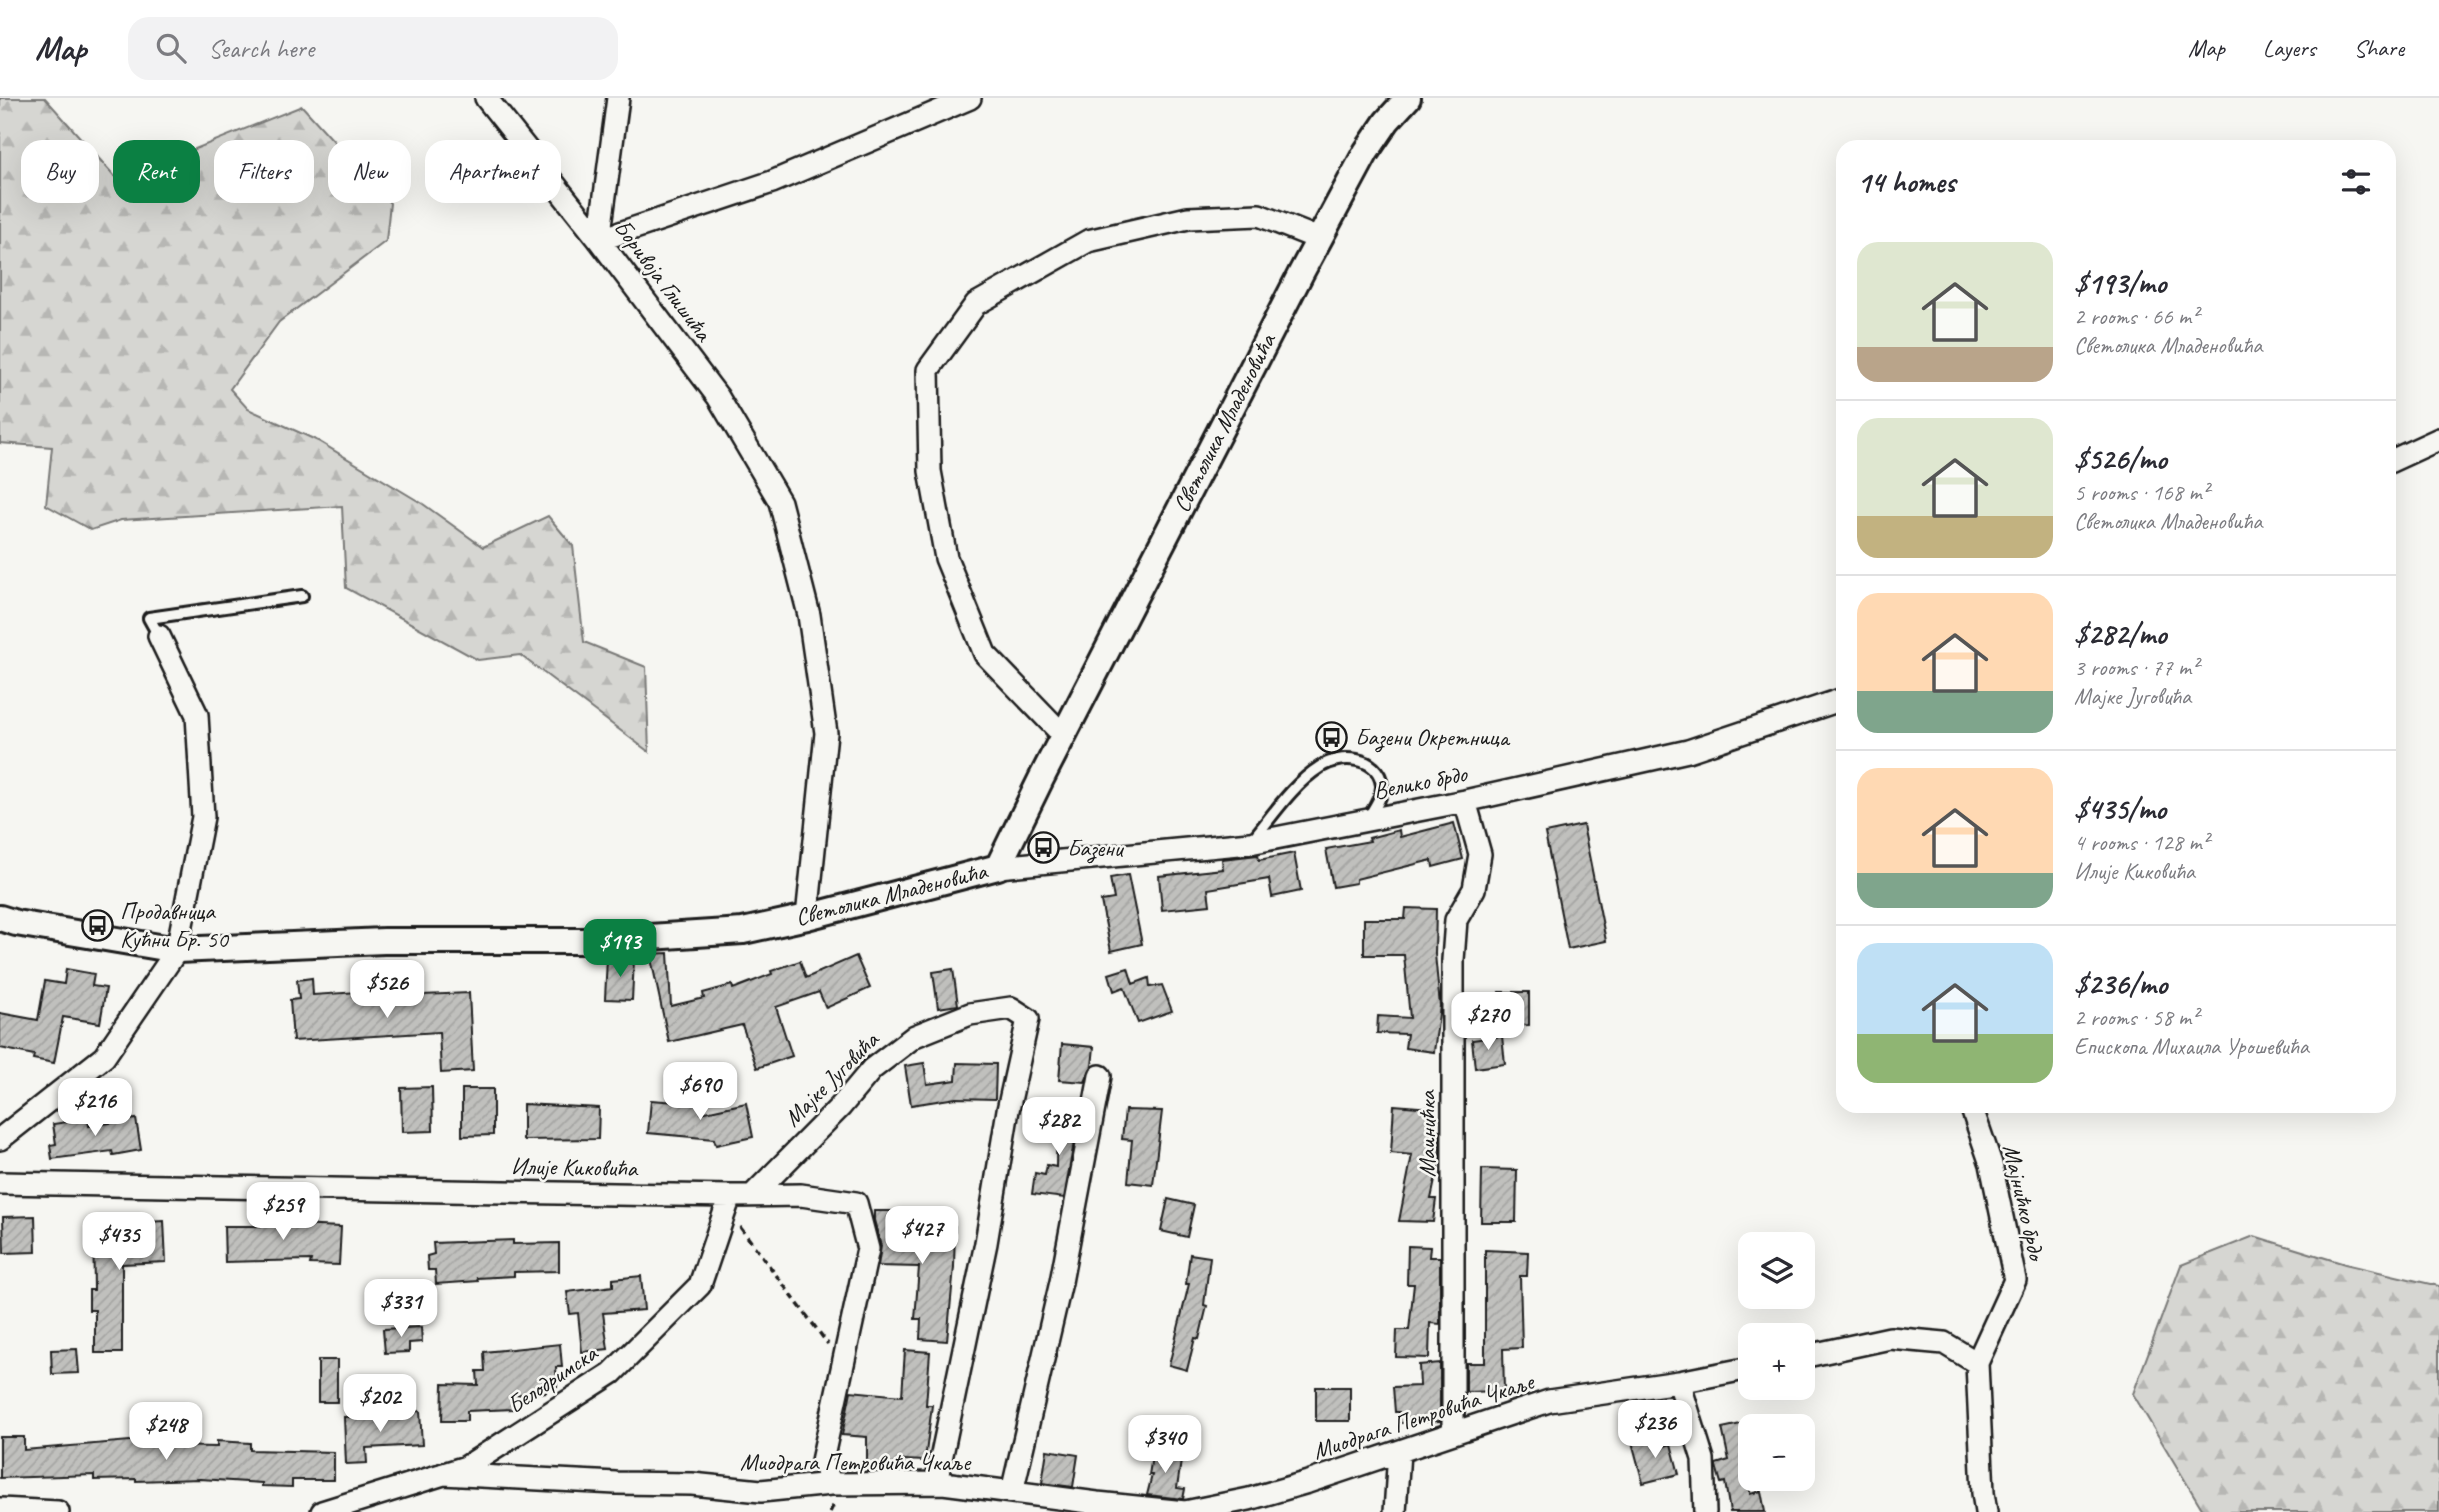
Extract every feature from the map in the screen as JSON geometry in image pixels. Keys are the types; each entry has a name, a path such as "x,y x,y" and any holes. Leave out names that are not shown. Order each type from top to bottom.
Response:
{"street":[{"name":"Боривоја Глишића","path":"486,98 600,240 718,397 780,502 809,615 826,733 807,917"},
{"path":"618,98 600,240 772,182 970,98"},
{"name":"Светолика Младеновића","path":"0,918 177,950 384,941 587,941 743,931 998,867 1063,734 1387,110 1408,98"},
{"path":"1063,734 985,654 946,558 930,471 928,370 976,304 1088,241 1188,218 1259,215 1319,239"},
{"path":"2396,459 2439,439"},
{"path":"0,1139 104,1057 177,950 202,817 197,715 159,636"},
{"name":"Велико брдо","path":"998,867 1250,843 1465,801 1688,751 1836,701"},
{"name":"Маинићка","path":"1453,1433 1453,960 1456,920 1474,889 1480,854 1465,801"},
{"name":"Мајке Југовића","path":"753,1195 841,1106 872,1069 915,1035 970,1014 1011,1008 1028,1019 1008,1110 986,1243 936,1483"},
{"path":"1012,1492 1061,1282 1100,1076"},
{"name":"Мајнићко брдо","path":"1973,1113 1991,1164 2015,1280 1977,1363 1986,1512"},
{"name":"Илије Киковића","path":"0,1183 728,1203 753,1195 801,1195 856,1203 869,1249 822,1461 831,1484"},
{"name":"Белодримска","path":"322,1512 466,1467 612,1373 700,1285 728,1203"},
{"path":"1815,1354 1890,1338 1944,1343 1977,1363"},
{"name":"Миодрага Петровића Чкаље","path":"443,1474 692,1484 761,1490 831,1484 936,1483 1185,1512 1249,1499 1549,1401 1738,1370"},
{"path":"1679,1382 1703,1460 1705,1512"},
{"path":"1395,1512 1399,1452"},
{"path":"0,1510 58,1512"}],"lane":[{"path":"159,636 149,618 302,596"},
{"path":"1250,843 1303,780 1320,766 1335,759 1359,760 1371,766 1377,773 1382,785 1381,792 1367,820"}],"path":[{"path":"728,1203 755,1245 842,1363"}],"green space":[{"path":"0,98 45,98 82,140 21,140 21,203 99,203 99,159 113,174 113,203 200,203 200,147 214,141 214,203 314,203 314,140 217,140 302,106 333,140 328,140 328,203 390,203 386,241 279,322 230,389 248,409 318,441 423,504 483,547 548,516 573,546 584,642 646,667 649,752 520,655 478,660 346,588 342,506 121,520 91,530 46,505 52,447 0,443"},
{"path":"2254,1236 2345,1264 2439,1286 2439,1512 2204,1512 2133,1394 2181,1265"}],"building":[{"path":"1454,823 1463,859 1433,867 1432,860 1356,879 1356,883 1333,887 1326,849 1370,841 1369,838 1399,830 1400,837"},
{"path":"1583,825 1606,941 1568,949 1545,833"},
{"path":"1294,853 1301,891 1272,897 1269,879 1208,889 1210,905 1162,910 1159,876 1223,869 1222,859 1258,855 1259,860"},
{"path":"1128,875 1142,944 1111,951 1101,901 1114,899 1110,878"},
{"path":"1406,908 1436,909 1435,954 1440,1006 1434,1052 1405,1048 1407,1034 1377,1033 1378,1016 1410,1018 1404,955 1364,955 1364,919 1405,919"},
{"path":"668,953 671,1006 704,998 703,993 732,985 733,989 800,961 806,978 856,956 870,988 826,1008 819,992 776,1007 792,1056 757,1068 742,1025 669,1042 650,954"},
{"path":"607,958 634,959 632,1000 605,999"},
{"path":"1128,968 1133,984 1149,978 1150,987 1162,985 1172,1011 1138,1023 1124,987 1114,991 1109,974"},
{"path":"66,969 94,974 92,986 106,988 100,1023 63,1017 54,1063 33,1059 34,1055 0,1048 0,1013 38,1020 45,981 64,984"},
{"path":"953,969 958,1005 938,1008 933,972"},
{"path":"312,978 313,995 374,991 374,997 469,993 473,1071 441,1073 439,1032 293,1041 290,1000 299,999 297,980"},
{"path":"1499,992 1529,992 1529,1025 1499,1026"},
{"path":"1502,1036 1505,1064 1475,1068 1472,1040"},
{"path":"1062,1044 1094,1047 1092,1066 1085,1082 1059,1080"},
{"path":"924,1063 927,1084 956,1080 957,1063 996,1064 995,1099 956,1098 911,1105 905,1066"},
{"path":"432,1087 433,1131 402,1132 401,1088"},
{"path":"462,1089 493,1089 493,1135 462,1136"},
{"path":"651,1100 702,1104 701,1113 746,1103 753,1137 716,1145 714,1139 648,1133"},
{"path":"523,1104 599,1108 598,1139 523,1140"},
{"path":"1394,1105 1430,1108 1429,1130 1440,1130 1440,1157 1431,1199 1436,1199 1433,1222 1399,1221 1412,1155 1391,1153"},
{"path":"1057,1109 1080,1109 1064,1198 1032,1194 1035,1173 1045,1175 1047,1165 1056,1167"},
{"path":"1125,1110 1162,1111 1153,1185 1128,1182 1132,1140 1122,1139"},
{"path":"88,1119 89,1126 136,1119 141,1150 113,1155 112,1151 52,1159 50,1145 56,1144 53,1124"},
{"path":"1482,1169 1517,1170 1516,1222 1481,1222"},
{"path":"1168,1199 1194,1205 1187,1237 1161,1231"},
{"path":"874,1211 906,1211 906,1226 955,1226 947,1341 920,1339 921,1319 915,1319 919,1267 878,1266 881,1246"},
{"path":"296,1215 296,1225 341,1227 339,1265 310,1264 311,1260 225,1262 224,1226 262,1226 262,1216"},
{"path":"35,1216 36,1252 4,1253 3,1217"},
{"path":"124,1220 124,1223 164,1221 166,1262 122,1264 122,1353 95,1353 95,1310 89,1310 89,1290 94,1290 93,1221"},
{"path":"513,1240 513,1244 559,1243 559,1271 514,1272 514,1276 436,1284 435,1270 428,1270 427,1256 434,1254 433,1243"},
{"path":"1408,1246 1430,1247 1429,1257 1440,1257 1440,1324 1430,1323 1429,1358 1396,1357 1397,1330 1409,1330 1414,1284 1407,1284"},
{"path":"1485,1250 1528,1252 1527,1276 1520,1276 1522,1348 1503,1349 1504,1391 1466,1392 1466,1363 1485,1363"},
{"path":"1190,1254 1210,1257 1204,1305 1207,1306 1199,1339 1195,1338 1187,1370 1169,1365 1189,1284 1186,1284"},
{"path":"641,1276 644,1310 603,1313 608,1349 582,1352 578,1313 570,1314 567,1292 613,1286 613,1279"},
{"path":"421,1327 422,1342 409,1343 409,1352 385,1353 383,1329"},
{"path":"560,1344 562,1367 556,1367 557,1386 546,1387 546,1392 513,1395 513,1409 467,1411 467,1421 442,1421 443,1384 478,1385 477,1371 485,1371 484,1352"},
{"path":"77,1349 79,1373 52,1374 51,1350"},
{"path":"905,1350 930,1352 926,1405 932,1405 925,1461 904,1460 903,1470 867,1471 867,1437 842,1435 851,1391 902,1396"},
{"path":"318,1360 337,1360 337,1402 318,1402"},
{"path":"1440,1363 1440,1421 1400,1423 1399,1412 1395,1412 1393,1387 1420,1386 1419,1365"},
{"path":"1316,1387 1350,1387 1350,1421 1316,1421"},
{"path":"420,1411 422,1445 366,1448 367,1463 346,1464 344,1417"},
{"path":"1738,1425 1738,1491 1750,1491 1750,1494 1761,1491 1765,1512 1730,1512 1725,1482 1721,1483 1716,1466 1729,1460 1722,1428"},
{"path":"0,1437 24,1437 24,1450 165,1438 165,1446 217,1447 217,1441 250,1443 250,1450 334,1452 334,1480 292,1480 292,1487 200,1479 94,1480 94,1475 0,1478"},
{"path":"1652,1437 1655,1449 1671,1444 1679,1474 1643,1483 1632,1442"},
{"path":"1047,1450 1078,1455 1073,1487 1042,1483"},
{"path":"1153,1450 1182,1454 1177,1488 1185,1489 1183,1499 1147,1495 1152,1475 1149,1475"}],"place":[{"name":"Базени Окретница","path":"1332,737"},
{"name":"Базени","path":"1044,848"},
{"name":"Продавница Кућни Бр. 50","path":"97,925"}]}
